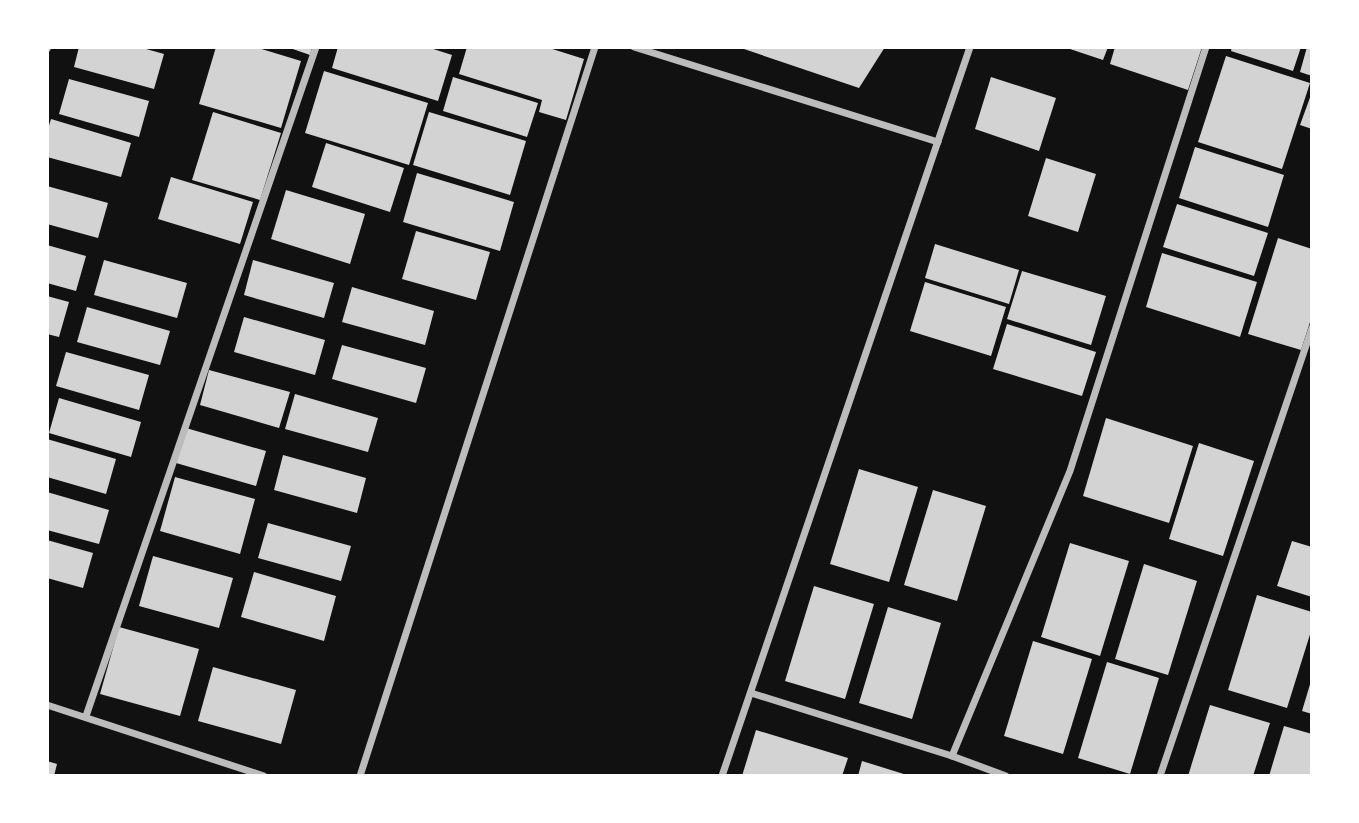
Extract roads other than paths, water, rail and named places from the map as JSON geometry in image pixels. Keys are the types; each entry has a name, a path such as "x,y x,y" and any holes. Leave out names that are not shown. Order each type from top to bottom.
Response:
{"street":[{"path":"86,716 316,47"},
{"path":"360,776 595,47"},
{"path":"634,47 937,142"},
{"path":"722,776 970,47"},
{"path":"952,756 1070,471 1206,47"},
{"path":"1160,776 1312,328"},
{"path":"751,693 952,756 983,772 1006,776"},
{"path":"47,705 264,776"}]}
